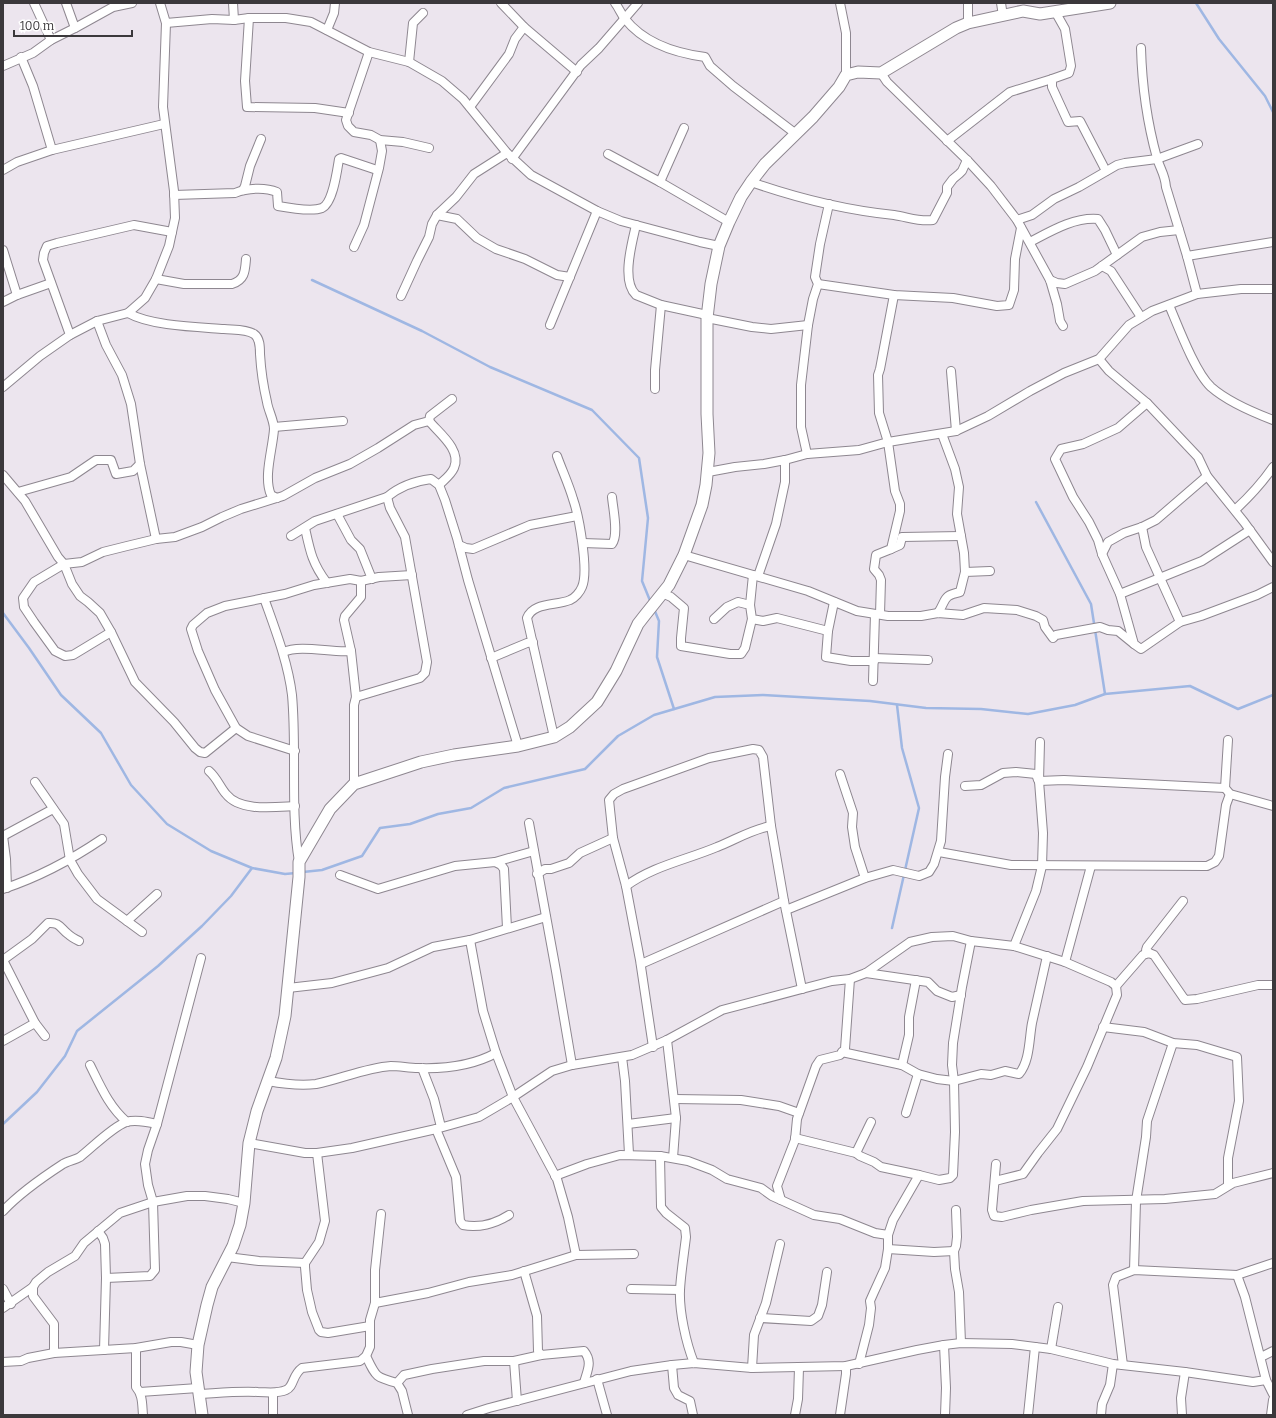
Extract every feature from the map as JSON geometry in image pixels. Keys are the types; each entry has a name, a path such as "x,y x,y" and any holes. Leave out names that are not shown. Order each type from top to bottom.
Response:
{"street":[{"path":"34,3 51,40"},
{"path":"66,3 75,28"},
{"path":"3,66 21,58 113,7 132,3"},
{"path":"3,387 40,356 70,335 97,321 128,313 145,298 156,279 169,246 175,218 174,195 163,107 166,23 160,3"},
{"path":"233,3 234,20"},
{"path":"327,30 334,13 335,3"},
{"path":"501,3 524,27 577,72"},
{"path":"615,3 625,18 642,34 662,46 705,57 710,66 733,86 796,134"},
{"path":"401,296 417,260 429,238 432,224 437,215 456,197 474,174 509,156 577,72 638,3"},
{"path":"299,862 330,809 354,784 421,762 454,755 518,746 554,736 570,727 597,702 616,672 638,624 669,585 684,554 702,505 708,472 709,453 707,414 707,317 711,284 719,246 728,222 751,182 765,164 796,134 839,87 846,74 846,33 840,3"},
{"path":"968,3 968,23"},
{"path":"1001,3 1003,16"},
{"path":"846,74 858,72 881,73 956,28 968,23 1023,11 1040,14 1056,13 1086,5 1110,3"},
{"path":"409,62 413,22 423,13"},
{"path":"947,141 1010,92 1070,73 1065,29 1056,13"},
{"path":"166,23 212,19 234,20 250,18 286,18 311,22 369,52 409,62 442,81 470,106 509,156 531,175 597,211 636,225 719,246"},
{"path":"250,18 244,81 248,107 315,108 349,113"},
{"path":"470,106 509,54 515,39 524,27"},
{"path":"1142,48 1145,104 1157,160 1165,177 1166,187 1197,294"},
{"path":"369,52 346,120 350,129 354,132 380,140 403,142 429,148"},
{"path":"21,58 42,111 52,150"},
{"path":"881,73 887,82 967,160 991,186 1019,224 1050,280 1062,326"},
{"path":"1052,79 1052,87 1068,122 1080,121 1106,171"},
{"path":"3,170 17,162 52,150 164,124"},
{"path":"660,182 684,128"},
{"path":"243,190 246,186 250,166 261,139"},
{"path":"354,247 364,225 382,151 380,140"},
{"path":"818,284 894,295 953,298 997,306 1009,305 1014,290 1019,224 1054,199 1079,187 1106,171 1125,163 1157,160 1198,144"},
{"path":"608,154 660,182 728,222"},
{"path":"174,195 235,193 243,190 271,189 277,192 278,206 317,210 324,207 330,200 339,159 341,158 377,170"},
{"path":"751,182 791,195 829,204 874,213 911,218 918,221 933,220 947,193 947,187 953,178 962,171 967,160"},
{"path":"807,454 801,426 801,384 808,325 818,284 815,277 820,244 829,204"},
{"path":"550,325 597,211"},
{"path":"437,215 457,220 476,238 496,249 525,259 557,275 570,277"},
{"path":"1030,242 1074,221 1098,219 1117,255"},
{"path":"70,335 43,260 47,246 134,225 172,232"},
{"path":"636,225 628,280 633,292 636,295 661,305 752,327 771,329 808,325"},
{"path":"1050,280 1065,284 1095,271 1142,237 1160,232 1179,230"},
{"path":"1187,256 1273,242"},
{"path":"3,250 16,295"},
{"path":"156,279 184,284 232,284 238,282 244,275 246,259"},
{"path":"1102,266 1111,271 1142,317"},
{"path":"3,302 16,295 51,283"},
{"path":"708,472 785,460 807,454 859,450 888,442 956,431 988,416 1064,372 1099,359 1129,325 1152,311 1197,294 1273,289"},
{"path":"890,549 900,511 900,504 895,491 888,442 879,413 878,375 894,295"},
{"path":"655,389 654,370 661,305"},
{"path":"1169,305 1192,357 1208,383 1227,399 1273,420"},
{"path":"128,313 149,321 184,326 242,331 253,334 258,338 262,381 274,427 269,471 269,490 272,495 277,498"},
{"path":"97,321 106,345 122,375 131,404 140,464 156,539"},
{"path":"1099,359 1108,371 1147,402 1198,457 1207,476 1250,530 1273,562"},
{"path":"951,371 956,431"},
{"path":"429,421 430,416 452,399"},
{"path":"1134,644 1120,594 1102,554 1098,540 1089,522 1073,497 1056,458 1061,449 1083,444 1118,428 1147,402"},
{"path":"274,427 343,421"},
{"path":"429,421 446,438 455,454 455,466 451,473 439,485"},
{"path":"111,632 73,656 65,656 55,651 34,622 24,607 23,598 34,582 64,564 82,562 103,552 156,539 175,537 202,527 222,516 283,496 315,478 350,464 414,425 429,421"},
{"path":"938,613 950,595 960,592 965,572 964,553 957,514 959,487 955,468 942,434"},
{"path":"554,736 527,618 529,612 537,608 569,600 576,596 582,587 584,577 583,543 574,500 557,456"},
{"path":"18,492 71,477 96,460 111,460 116,474 133,471 140,464"},
{"path":"662,593 672,597 684,608 680,638 681,646 730,654 741,654 745,648 752,619 750,605 756,575 776,524 785,482 785,460"},
{"path":"1234,510 1247,499 1273,467"},
{"path":"3,475 25,501 58,557 64,564 72,584 80,596 100,613 111,632 135,682 174,722 200,752 205,753 236,728"},
{"path":"1102,554 1108,542 1124,532 1142,527 1156,520 1207,476"},
{"path":"291,536 315,521 386,497 395,490 422,480 431,479 439,485 459,545 518,746"},
{"path":"356,697 420,678 426,673 428,662 405,538 386,497"},
{"path":"583,543 612,544 614,541 615,533 612,497"},
{"path":"337,514 351,540 360,549 372,579"},
{"path":"459,545 473,549 530,525 577,516"},
{"path":"1142,527 1146,547 1180,622"},
{"path":"305,528 310,552 317,570 327,583"},
{"path":"1120,594 1202,561 1250,530"},
{"path":"873,681 877,614 881,580 879,575 874,570 876,555 900,544 902,537 961,536"},
{"path":"1098,540 1108,542"},
{"path":"684,554 808,592 857,611 877,614 921,616 938,613 963,615 984,608 1017,610 1036,616 1043,620 1045,627 1053,638 1056,635 1100,627 1118,632 1141,649 1180,622 1201,616 1257,595 1273,587"},
{"path":"965,572 990,571"},
{"path":"295,751 248,736 236,728 215,690 198,651 192,629 193,625 207,613 225,606 350,579 361,581 379,577 412,575"},
{"path":"354,784 354,705 356,697 351,651 344,620 345,616 361,597 361,581"},
{"path":"202,1415 196,1372 198,1345 212,1287 233,1246 240,1225 244,1203 249,1144 257,1112 276,1058 285,1016 299,877 299,862 295,839 295,751 292,693 283,652 264,598"},
{"path":"714,619 727,607 738,602 750,605"},
{"path":"834,602 828,631 826,657 851,661 928,660"},
{"path":"752,619 764,621 777,618 828,631"},
{"path":"491,658 527,643 533,642"},
{"path":"283,652 287,650 351,651"},
{"path":"939,852 1011,865 1207,866 1215,862 1219,856 1226,806 1228,740"},
{"path":"1014,946 1036,891 1042,866 1043,833 1039,781 1040,742"},
{"path":"652,1047 641,964 626,886 613,838 609,800 614,794 709,758 753,749 759,750 763,757 771,826 802,989"},
{"path":"786,910 865,878 893,870 919,876 929,872 939,852 941,841 948,754"},
{"path":"209,772 227,796 238,803 253,807 295,806"},
{"path":"965,786 981,785 1003,773 1016,772 1036,774 1039,781"},
{"path":"840,774 853,813 852,827 855,847 865,878"},
{"path":"1039,781 1064,780 1227,791 1273,806"},
{"path":"35,782 64,824 70,860 78,874 97,899 142,932"},
{"path":"53,810 3,836 6,859 5,888 28,880 70,860 102,839"},
{"path":"529,823 572,1065"},
{"path":"626,886 636,878 664,866 717,848 760,828 771,826"},
{"path":"537,874 544,869 551,870 569,863 580,853 613,838"},
{"path":"340,875 378,889 455,866 495,862 534,852"},
{"path":"495,862 501,865 504,869 507,928"},
{"path":"1065,962 1091,866"},
{"path":"126,921 157,894"},
{"path":"641,964 784,900"},
{"path":"1148,953 1146,950 1147,948 1183,901"},
{"path":"288,988 332,982 388,968 433,947 470,940 546,917"},
{"path":"45,1036 35,1023 3,960 32,939 48,923 54,922 63,928 67,934 79,941"},
{"path":"249,1144 305,1154 317,1153 352,1148 439,1128 479,1117 513,1097 552,1071 572,1065 632,1055 667,1040 722,1010 832,981 850,979 866,973 910,942 932,937 953,936 971,941 1014,946 1047,956 1065,962 1111,982 1116,986 1117,995 1087,1067 1057,1129 1023,1174 994,1181"},
{"path":"470,940 483,1011 496,1053 513,1097 555,1176 568,1217 576,1255"},
{"path":"796,1138 856,1153 881,1167 939,1180 950,1178 953,1175 955,1132 954,1081 952,1065 953,1043 960,995 971,941"},
{"path":"1116,986 1143,954 1148,953 1154,955 1185,1000 1197,999 1258,985 1273,985"},
{"path":"842,1052 902,1065 918,1074 936,1079 954,1081 981,1074 991,1075 1005,1071 1019,1074 1023,1069 1047,956"},
{"path":"106,1278 150,1276 155,1270 153,1202 148,1185 145,1164 201,958"},
{"path":"866,973 928,982 937,991 949,996 960,995"},
{"path":"781,1200 777,1186 796,1138 797,1119 816,1066 820,1060 840,1055 844,1049 850,979"},
{"path":"902,1065 909,1035 909,1017 916,980"},
{"path":"3,1041 35,1023"},
{"path":"1103,1027 1144,1032 1173,1043 1197,1045 1238,1057 1238,1101 1228,1158 1228,1185"},
{"path":"667,1040 676,1118 673,1158"},
{"path":"1134,1270 1136,1201 1147,1121 1173,1043"},
{"path":"268,1081 296,1086 317,1084 354,1073 391,1066 422,1068 445,1068 458,1066 489,1057 496,1053"},
{"path":"622,1057 630,1154"},
{"path":"90,1065 114,1109 127,1122"},
{"path":"422,1068 434,1099 439,1128 456,1177 460,1222 462,1225 469,1226 484,1225 498,1222 509,1215"},
{"path":"906,1113 918,1074"},
{"path":"675,1100 742,1100 779,1106 799,1113"},
{"path":"628,1124 676,1118"},
{"path":"3,1211 54,1170 67,1162 78,1158 110,1132 127,1122 146,1121 156,1124"},
{"path":"856,1153 871,1122"},
{"path":"317,1153 325,1221 319,1242 305,1263 307,1290 312,1312 321,1332 328,1333 370,1326"},
{"path":"555,1176 587,1164 620,1155 630,1154 673,1158 688,1161 712,1170 727,1179 761,1188 772,1196 814,1214 840,1219 875,1233 888,1235"},
{"path":"660,1156 661,1207 666,1213 685,1228 686,1237 680,1290 680,1304 688,1347 694,1363"},
{"path":"996,1164 992,1210 994,1216 1002,1217 1083,1201 1165,1200 1215,1194 1228,1185 1273,1172"},
{"path":"859,1364 869,1325 871,1308 870,1301 885,1268 888,1249 888,1235 893,1220 919,1175"},
{"path":"766,1191 777,1186"},
{"path":"3,1308 11,1304 33,1287 36,1282 48,1272 75,1256 84,1242 120,1213 153,1202 187,1196 205,1196 244,1203"},
{"path":"956,1210 957,1237 954,1251 959,1292 961,1343"},
{"path":"140,1392 198,1391 273,1393 286,1390 290,1387 296,1372 302,1368 360,1361 366,1356 370,1347 370,1320 375,1303 375,1270 381,1214"},
{"path":"98,1231 104,1244 106,1278 104,1350"},
{"path":"752,1368 754,1335 766,1303 780,1244"},
{"path":"888,1249 934,1252 954,1251"},
{"path":"375,1303 428,1293 469,1282 512,1275 576,1255 634,1254"},
{"path":"227,1257 259,1261 305,1263"},
{"path":"1122,1366 1113,1285 1116,1277 1134,1270 1237,1275 1273,1263"},
{"path":"524,1271 537,1316 538,1351 541,1355"},
{"path":"760,1318 811,1321 818,1316 822,1305 827,1272"},
{"path":"1237,1275 1245,1297 1266,1380 1273,1394"},
{"path":"33,1287 33,1296 54,1324 54,1353"},
{"path":"3,1289 11,1304"},
{"path":"631,1289 680,1290"},
{"path":"1050,1349 1058,1307"},
{"path":"3,1362 21,1361 28,1358 54,1353 136,1348 171,1342 198,1345"},
{"path":"467,1415 597,1379 630,1372 694,1363 752,1368 846,1366 917,1350 961,1343 1012,1344 1050,1349 1122,1366 1184,1372 1253,1382 1266,1380"},
{"path":"944,1345 946,1388 945,1415"},
{"path":"1028,1415 1035,1347"},
{"path":"136,1348 136,1387 140,1392 143,1415"},
{"path":"397,1384 404,1375 432,1369 484,1361 514,1361 541,1355 584,1351 588,1356 589,1361 584,1383"},
{"path":"1261,1357 1273,1351"},
{"path":"366,1356 374,1374 380,1378 397,1384 402,1391 408,1415"},
{"path":"514,1361 516,1401"},
{"path":"1101,1415 1102,1404 1110,1385 1112,1364"},
{"path":"672,1366 674,1388 678,1395 690,1401 693,1415"},
{"path":"840,1415 846,1366"},
{"path":"795,1415 798,1400 799,1368"},
{"path":"1182,1415 1181,1398 1184,1372"},
{"path":"597,1379 607,1415"},
{"path":"273,1393 273,1415"},
{"path":"1271,1415 1273,1400"}],"waterway":[{"path":"1196,3 1219,39 1265,96 1273,112"},
{"path":"312,280 422,331 490,367 592,410 639,458 648,518 642,581 651,603"},
{"path":"1036,502 1091,604 1105,694"},
{"path":"654,609 659,621 657,657 674,709"},
{"path":"3,613 61,695 101,733 131,785 167,824 211,851 252,868 285,874 296,873"},
{"path":"303,872 322,870 362,856 380,828 410,824 438,814 471,808 504,788 585,769 618,736 654,715 715,697 763,695 870,701 926,708 981,709 1028,714 1075,705 1105,694 1190,686 1238,709 1273,695"},
{"path":"892,928 919,808 902,748 897,705"},
{"path":"3,1124 37,1092 65,1056 77,1031 158,966 202,926 231,896 252,868"}]}
